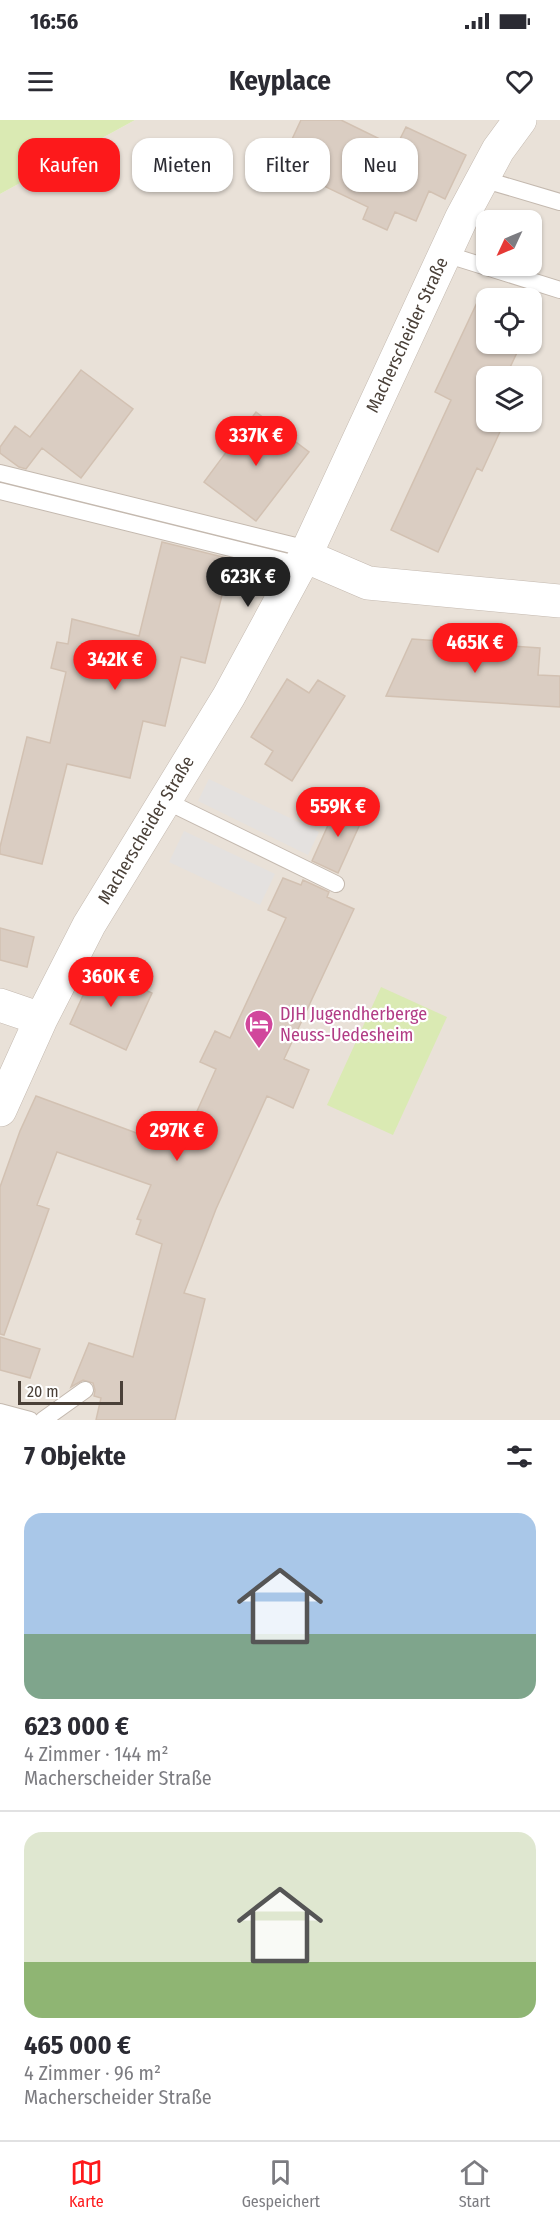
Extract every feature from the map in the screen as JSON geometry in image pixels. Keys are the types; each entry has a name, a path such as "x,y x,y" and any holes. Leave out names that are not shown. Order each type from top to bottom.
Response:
{"street":[{"name":"Macherscheider Straße","path":"0,1110 41,1019 88,925 229,696 305,557 445,254 498,150 520,120"},
{"path":"305,557 368,583 560,601"},
{"path":"0,1005 41,1019"}],"lane":[{"path":"482,179 560,202"},
{"path":"445,254 560,290"},
{"path":"0,473 305,557"},
{"path":"0,491 305,557"},
{"path":"164,800 336,885"},
{"path":"43,1420 85,1390"},
{"path":"0,1412 30,1420"}],"shaded area":[{"path":"135,120 560,120 560,1420 0,1420 0,194 18,184 18,192 120,192 120,138 102,138"},
{"path":"209,779 319,832 308,855 198,801"},
{"path":"184,831 275,874 260,905 169,862"}],"green space":[{"path":"0,120 135,120 102,138 18,138 18,184 0,194"},
{"path":"381,987 447,1017 393,1135 327,1105"}],"building":[{"path":"301,120 341,120 378,138 342,138 342,192 418,192 418,138 400,138 406,127 466,155 445,199 429,191 416,221 395,212 387,230 363,219 368,207 330,189 330,138 293,138"},
{"path":"476,305 476,354 516,354 511,366 476,366 476,432 500,432 482,471 477,468 438,552 391,530 451,400 435,392"},
{"path":"81,370 133,409 81,478 42,448 26,469 19,467 0,453 0,447 15,426 30,437"},
{"path":"256,412 309,452 256,521 204,482"},
{"path":"162,542 231,559 205,663 181,657 165,726 143,721 130,778 67,764 42,864 0,854 27,737 50,743 66,672 51,668 57,642 68,644 72,619 139,636"},
{"path":"412,639 540,648 538,675 560,676 560,707 386,696"},
{"path":"287,679 309,693 318,680 345,696 292,781 265,764 273,751 251,737"},
{"path":"338,803 364,815 338,873 312,861"},
{"path":"283,878 301,885 303,880 329,892 327,897 354,909 284,1059 309,1070 293,1108 267,1096 216,1209 184,1293 205,1299 175,1420 96,1420 101,1398 94,1396 93,1383 83,1380 71,1387 89,1343 133,1357 162,1244 136,1234 141,1220 137,1219 151,1185 57,1152 37,1205 49,1209 4,1335 0,1334 0,1187 20,1131 36,1096 180,1149 216,1069 200,1062 215,1031 230,1038 286,918 268,910"},
{"path":"0,928 34,937 27,967 0,960"},
{"path":"96,967 152,993 126,1050 70,1024"},
{"path":"0,1337 40,1349 30,1378 0,1370"}],"place":[{"name":"DJH Jugendherberge Neuss-Uedesheim","path":"259,1050"}]}
